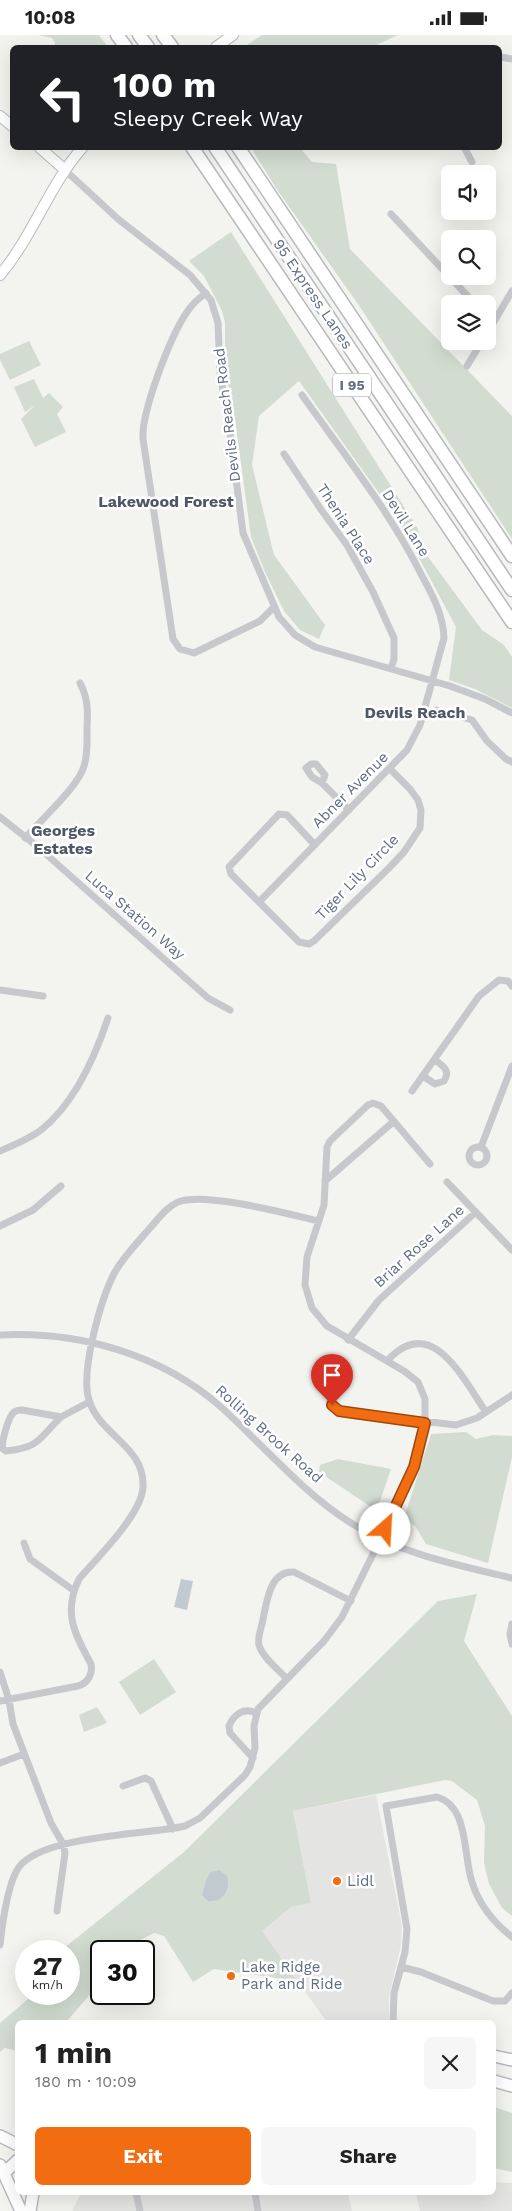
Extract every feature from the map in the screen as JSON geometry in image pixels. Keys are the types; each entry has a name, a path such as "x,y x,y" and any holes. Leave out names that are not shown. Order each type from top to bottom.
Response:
{"highway":[{"name":"I 95","path":"194,150 512,623"},
{"name":"95 Express Lanes","path":"217,150 512,590"},
{"name":"I 95","path":"240,150 512,556"}],"main road":[{"path":"219,45 233,35"},
{"path":"0,116 10,124"},
{"name":"Devils Reach Road","path":"42,150 65,170"},
{"path":"0,275 22,245 65,170 81,150"},
{"path":"496,2056 512,2060"},
{"path":"496,2082 512,2086"},
{"path":"0,2136 15,2144"},
{"path":"1,2171 15,2162"},
{"path":"1,2171 15,2176"},
{"path":"1,2171 21,2211"},
{"path":"30,2211 33,2195"}],"street":[{"path":"466,150 472,162"},
{"name":"Devils Reach Road","path":"65,170 118,219 190,275 206,293 218,321 220,373 231,440 242,530 247,547 274,607 286,627 309,644 433,680 485,699 512,713"},
{"path":"391,214 467,295"},
{"path":"496,317 512,291"},
{"path":"206,293 186,313 178,330 155,385 143,428 159,554 173,639 180,649 194,653 260,621 274,607"},
{"path":"467,366 477,350"},
{"name":"Devil Lane","path":"302,395 396,527 439,607 444,627 444,638 433,680"},
{"name":"Thenia Place","path":"284,454 347,545 373,592 394,639 394,659 391,669"},
{"name":"Abner Avenue","path":"259,902 407,750 420,725 433,680"},
{"path":"26,838 76,780 84,767 88,707 80,683"},
{"path":"436,710 472,720 487,741 506,759 512,762"},
{"name":"Tiger Lily Circle","path":"315,845 287,815 276,816 229,867 231,874 300,943 314,941 389,868 420,828 421,819 418,800 390,769"},
{"path":"322,783 349,810"},
{"name":"Luca Station Way","path":"0,817 208,998 230,1010"},
{"path":"412,1091 482,993 499,980 508,981 512,986"},
{"path":"0,990 43,996"},
{"path":"0,1151 41,1130 53,1118 91,1063 108,1018"},
{"path":"423,1076 435,1084 444,1081 447,1076 446,1069 435,1060"},
{"path":"481,1147 512,1067"},
{"path":"0,1945 8,1899 19,1867 25,1861 63,1845 109,1836 186,1826 200,1818 245,1775 254,1758 256,1713 261,1703 324,1641 351,1601 414,1467 425,1423 425,1399 418,1382 404,1371 327,1326 318,1317 308,1297 305,1285 306,1265 311,1241 324,1205 327,1147 330,1141 368,1105 373,1103 381,1106 430,1164"},
{"path":"325,1181 393,1122"},
{"path":"447,1182 476,1212"},
{"path":"0,1226 34,1210 61,1187"},
{"path":"0,1701 78,1686 87,1681 92,1669 91,1664 74,1630 70,1613 74,1590 79,1579 133,1514 141,1497 143,1487 140,1468 136,1458 102,1421 89,1402 86,1383 102,1303 115,1272 124,1258 161,1215 180,1202 201,1199 276,1211 319,1221"},
{"name":"Briar Rose Lane","path":"348,1340 379,1300 476,1212 512,1250"},
{"name":"Rolling Brook Road","path":"0,1335 43,1335 93,1342 156,1364 197,1389 220,1407 323,1502 352,1523 398,1547 437,1560 512,1578"},
{"path":"387,1361 397,1351 413,1344 436,1348 448,1357 486,1412"},
{"path":"334,1360 330,1397 335,1409 339,1411 425,1423 456,1425 472,1421 512,1395"},
{"path":"61,1417 22,1410 14,1411 2,1444 3,1449 6,1451 14,1450 34,1445 61,1417 89,1402"},
{"path":"24,1543 30,1559 74,1590"},
{"path":"286,1679 262,1651 259,1641 270,1591 278,1578 284,1573 294,1573 351,1601"},
{"path":"512,1624 510,1634 512,1643"},
{"path":"0,1672 9,1699 13,1724 51,1823 63,1845 66,1859 57,1911"},
{"path":"254,1758 230,1733 229,1725 240,1712 247,1710 256,1713"},
{"path":"0,1763 24,1754"},
{"path":"123,1786 145,1778 151,1781 173,1829"},
{"path":"393,2020 394,1993 407,1941 407,1929 386,1806 437,1797 452,1805 459,1817 472,1881 480,1902 494,1922 512,1937"},
{"path":"401,1967 493,2001 505,2001 512,1993"},
{"path":"136,2195 140,2211"},
{"path":"255,2195 258,2211"}],"shaded area":[{"path":"38,35 99,35 106,45 54,45 52,38"},
{"path":"262,35 398,35 376,45 247,45"},
{"path":"252,150 302,150 312,162 336,164 350,249 441,343 441,350 448,350 512,416 512,539 360,307 278,191"},
{"path":"231,232 418,529 423,550 482,630 504,645 512,657 512,708 475,689 449,680 456,627 401,524 299,381 259,416 252,465 274,555 325,625 319,639 300,630 284,611 251,537 235,419 225,371 225,322 222,311 204,276 189,261"},
{"path":"29,341 41,365 10,380 0,360 0,354"},
{"path":"34,379 43,398 49,393 63,407 57,414 66,432 35,447 21,419 35,405 25,412 14,387"},
{"path":"466,1432 476,1439 493,1435 512,1436 512,1457 488,1563 426,1544 415,1526 404,1518 431,1434"},
{"path":"338,1459 391,1469 380,1501 371,1507 319,1472 320,1465"},
{"path":"181,1579 193,1581 187,1610 174,1607"},
{"path":"477,1594 464,1641 512,1716 512,1916 502,1908 489,1884 484,1863 485,1826 477,1800 452,1781 445,1780 293,1811 311,1903 291,1907 262,1931 297,1981 214,1969 193,1982 164,1936 154,1933 141,1940 90,1940 90,1995 68,2020 15,2020 15,2050 5,2048 0,2052 0,2023 21,2005 80,2005 80,1940 74,1940 184,1852 438,1601"},
{"path":"154,1659 176,1692 140,1715 119,1682"},
{"path":"97,1707 107,1723 84,1732 79,1715"},
{"path":"376,1795 402,1926 401,1945 389,1997 389,2020 326,2020 261,1931 291,1907 311,1903 293,1811"},
{"path":"219,1870 227,1876 227,1890 218,1900 208,1901 202,1895 207,1878 211,1872"},
{"path":"496,2108 512,2113 512,2172 496,2168"},
{"path":"496,2182 512,2183 512,2211 420,2211 416,2195 496,2195"},
{"path":"80,2195 348,2195 352,2211 72,2211"}],"place":[{"name":"Lidl","path":"337,1881"},
{"name":"Lake Ridge Park and Ride","path":"231,1976"}],"district":[{"name":"Lakewood Forest","path":"166,501"},
{"name":"Devils Reach","path":"415,712"},
{"name":"Georges Estates","path":"63,839"}],"route":[{"path":"332,1405 339,1411 425,1423 414,1467 385,1529"}]}
